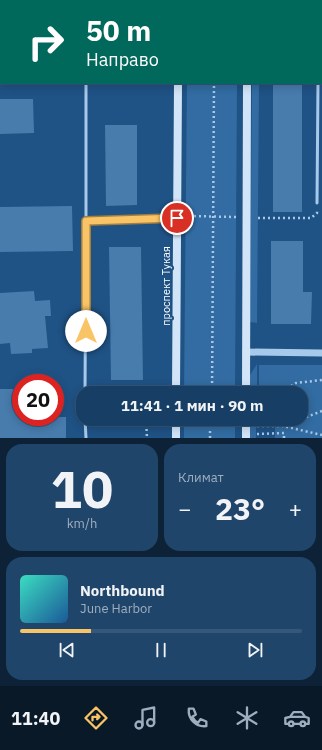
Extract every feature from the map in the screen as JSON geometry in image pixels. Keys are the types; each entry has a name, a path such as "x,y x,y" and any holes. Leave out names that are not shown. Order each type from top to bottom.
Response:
{"main road":[{"name":"проспект Тукая","path":"176,386 178,84"},
{"path":"246,386 247,84"},
{"path":"176,426 176,438"},
{"path":"246,426 246,438"}],"street":[{"path":"246,352 322,353"}],"lane":[{"path":"85,386 86,84"},
{"path":"317,203 318,84"},
{"path":"86,221 177,218"},
{"path":"85,426 86,438"}],"path":[{"path":"212,386 214,84"},
{"path":"258,218 311,218 317,213 317,203"},
{"path":"186,216 236,217"},
{"path":"291,386 296,383 322,380"},
{"path":"308,416 322,411"},
{"path":"146,426 147,438"},
{"path":"283,426 322,435"},
{"path":"210,430 210,438"},
{"path":"256,434 284,433 284,438"}],"shaded area":[{"path":"187,84 237,84 235,386 184,386"},
{"path":"252,84 259,84 257,323 250,322"},
{"path":"257,364 257,386 250,386 250,375"},
{"path":"259,365 322,365 322,438 275,438 275,426 308,426 308,386 259,386"},
{"path":"184,426 235,426 235,438 184,438"},
{"path":"250,426 256,426 256,438 250,438"}],"building":[{"path":"273,84 302,84 302,212 273,212"},
{"path":"0,99 33,99 34,133 0,134"},
{"path":"105,125 137,125 137,205 106,206"},
{"path":"72,206 73,251 0,252 0,207"},
{"path":"271,241 303,241 303,292 312,292 311,324 271,324"},
{"path":"109,247 141,247 143,380 111,380"},
{"path":"34,291 35,301 50,300 51,316 45,316 48,348 32,349 32,353 11,354 10,343 0,344 0,293"},
{"path":"0,389 12,389 12,426 64,426 64,417 66,417 66,438 0,438"}],"route":[{"path":"86,331 86,221 177,218"}]}
